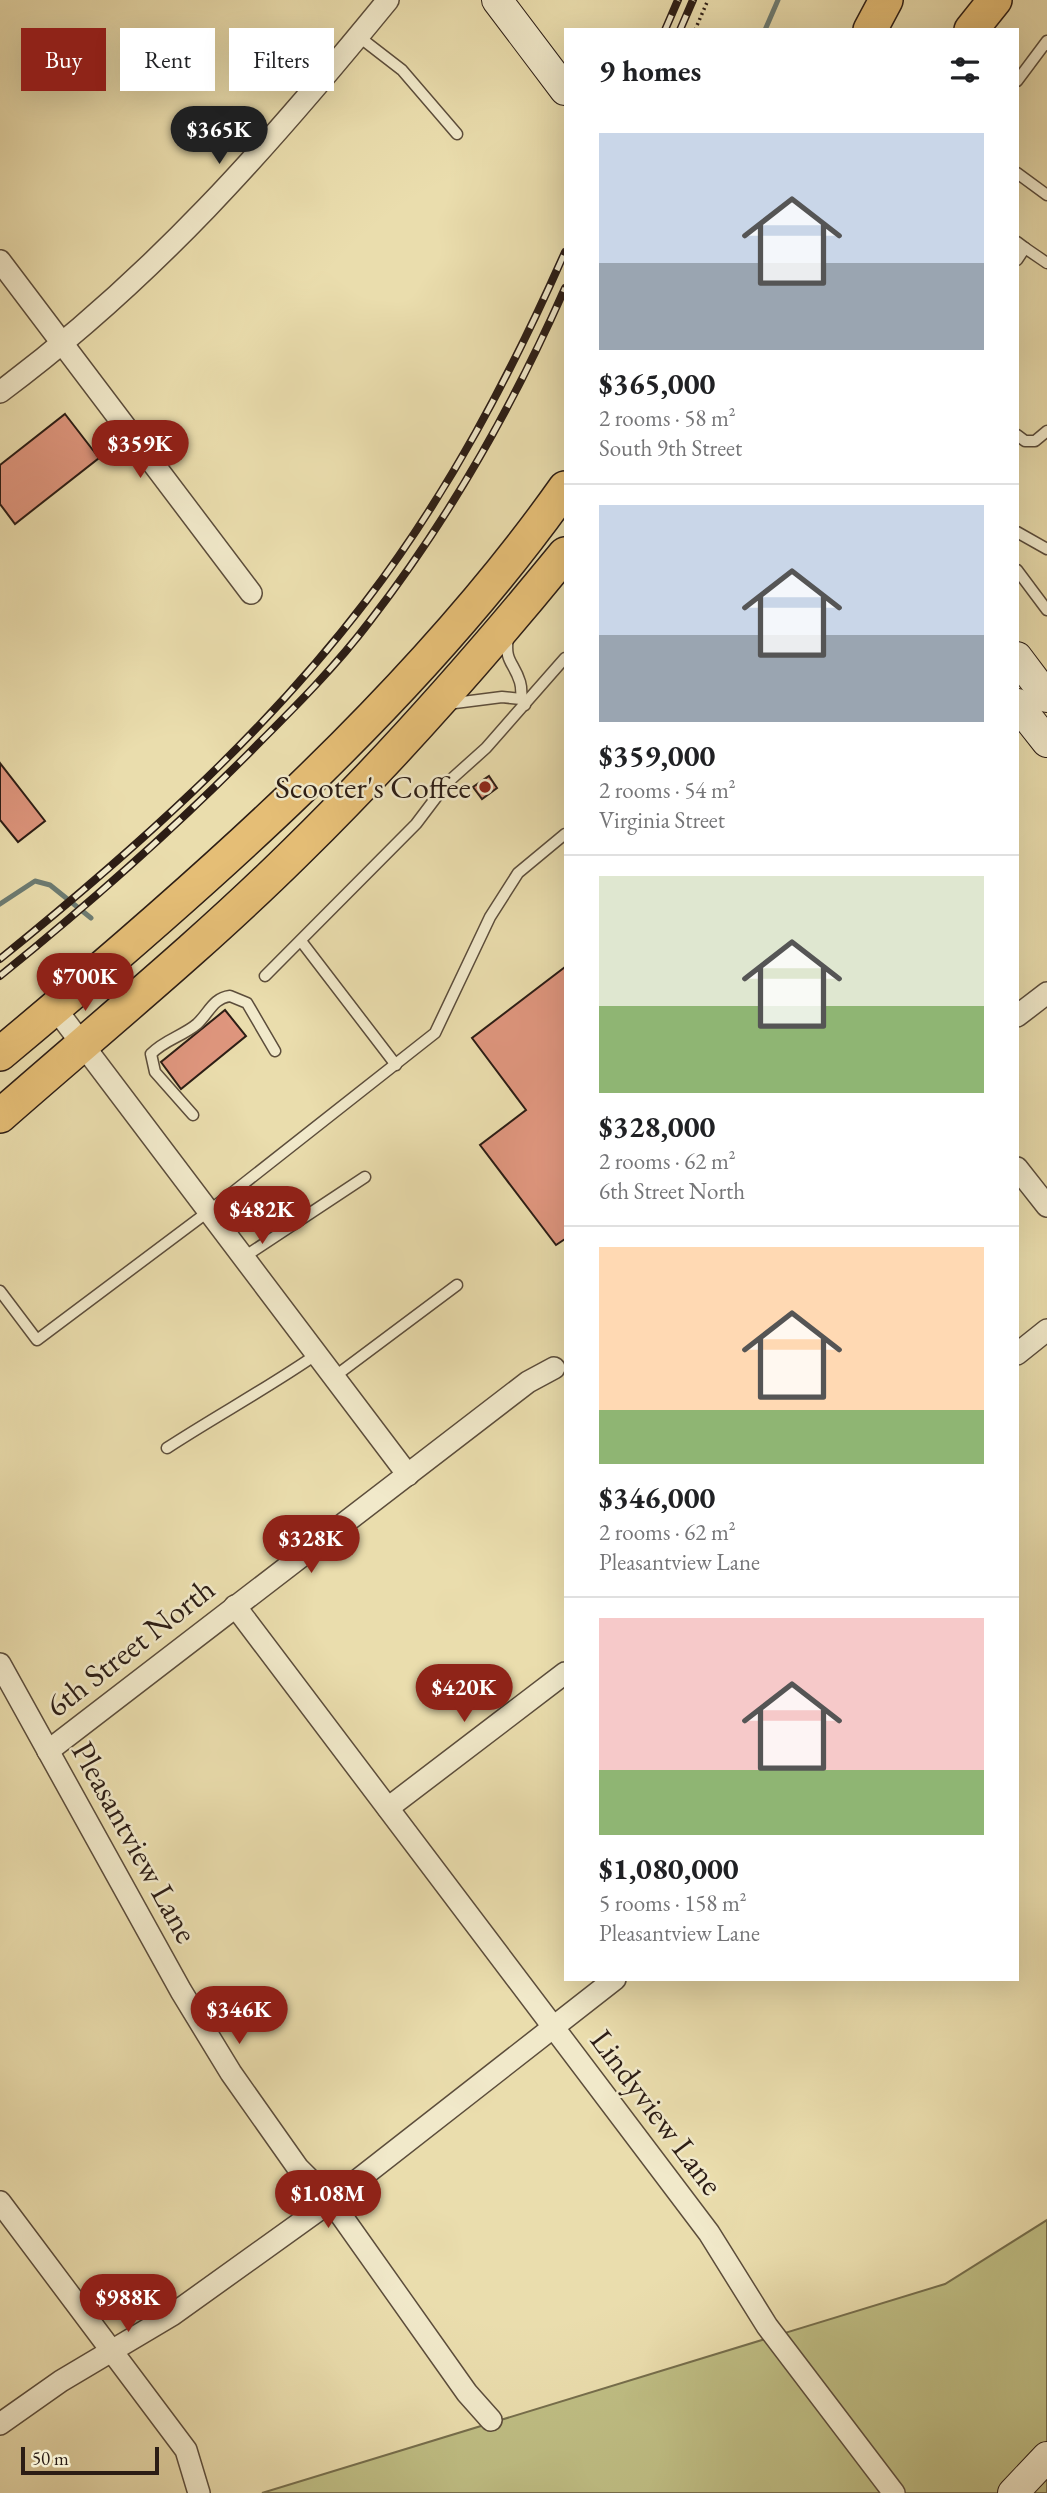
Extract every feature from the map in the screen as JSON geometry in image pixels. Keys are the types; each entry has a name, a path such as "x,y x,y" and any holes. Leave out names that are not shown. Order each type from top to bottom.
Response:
{"main road":[{"path":"871,28 886,0"},
{"path":"973,28 995,0"},
{"path":"0,1054 163,914 350,738 501,571 564,489"},
{"path":"0,1116 223,922 295,853 437,706 564,555"}],"street":[{"path":"0,392 151,266 211,207 388,0"},
{"path":"497,0 564,89"},
{"path":"0,261 251,593"},
{"path":"1019,660 1047,697"},
{"path":"1019,707 1047,743"},
{"path":"1019,1014 1047,993"},
{"path":"55,1008 408,1475"},
{"path":"1019,1171 1047,1206"},
{"path":"1019,1352 1047,1330"},
{"name":"6th Street North","path":"48,1751 528,1382 554,1368"},
{"name":"Lindyview Lane","path":"234,1606 709,2233 767,2326 894,2493"},
{"name":"Pleasantview Lane","path":"0,1664 231,2073 298,2168 331,2201 467,2393 491,2420"},
{"path":"388,1808 564,1674"},
{"path":"0,2424 61,2381 172,2315 331,2201 612,1981"},
{"path":"0,2202 186,2450 198,2493"},
{"path":"1013,2493 1047,2457"}],"lane":[{"path":"358,36 402,70 457,134"},
{"path":"1019,78 1047,41"},
{"path":"1019,174 1047,195"},
{"path":"1021,245 1047,263"},
{"path":"1019,436 1025,441 1035,441 1047,430"},
{"path":"1019,533 1047,549"},
{"path":"1019,573 1047,610"},
{"path":"510,621 506,650 508,661 520,682 523,702"},
{"path":"265,976 416,824 447,783 486,748 523,702 564,659"},
{"path":"437,706 502,697 523,702"},
{"path":"0,1291 37,1340 209,1211 396,1065 435,1033 490,917 518,873 564,835"},
{"path":"301,941 396,1065"},
{"path":"193,1115 155,1072 151,1054 159,1046 196,1025 214,1003 230,996 247,1003 275,1051"},
{"path":"244,1257 365,1177"},
{"path":"334,1377 457,1285"},
{"path":"167,1448 221,1412 257,1395 317,1354"}],"path":[{"path":"696,28 708,0"}],"shaded area":[{"path":"1047,2220 1047,2493 262,2493 945,2284"}],"building":[{"path":"65,414 99,458 15,524 0,504 0,465"},
{"path":"0,763 45,821 18,842 0,820"},
{"path":"489,776 497,788 482,799 473,787"},
{"path":"564,968 564,1240 556,1245 480,1145 526,1110 472,1038"},
{"path":"225,1010 246,1036 181,1089 161,1062"}],"waterway":[{"path":"766,28 778,0"},
{"path":"0,904 35,881 50,885 91,918"}],"railway":[{"path":"666,28 678,0"},
{"path":"681,28 693,0"},
{"path":"0,959 98,877 194,790 284,699 326,651 396,560 451,476 523,343 564,254"},
{"path":"0,976 163,836 301,701 357,638 426,543 478,460 524,375 564,290"}],"place":[{"name":"Scooter's Coffee","path":"485,787"}]}
